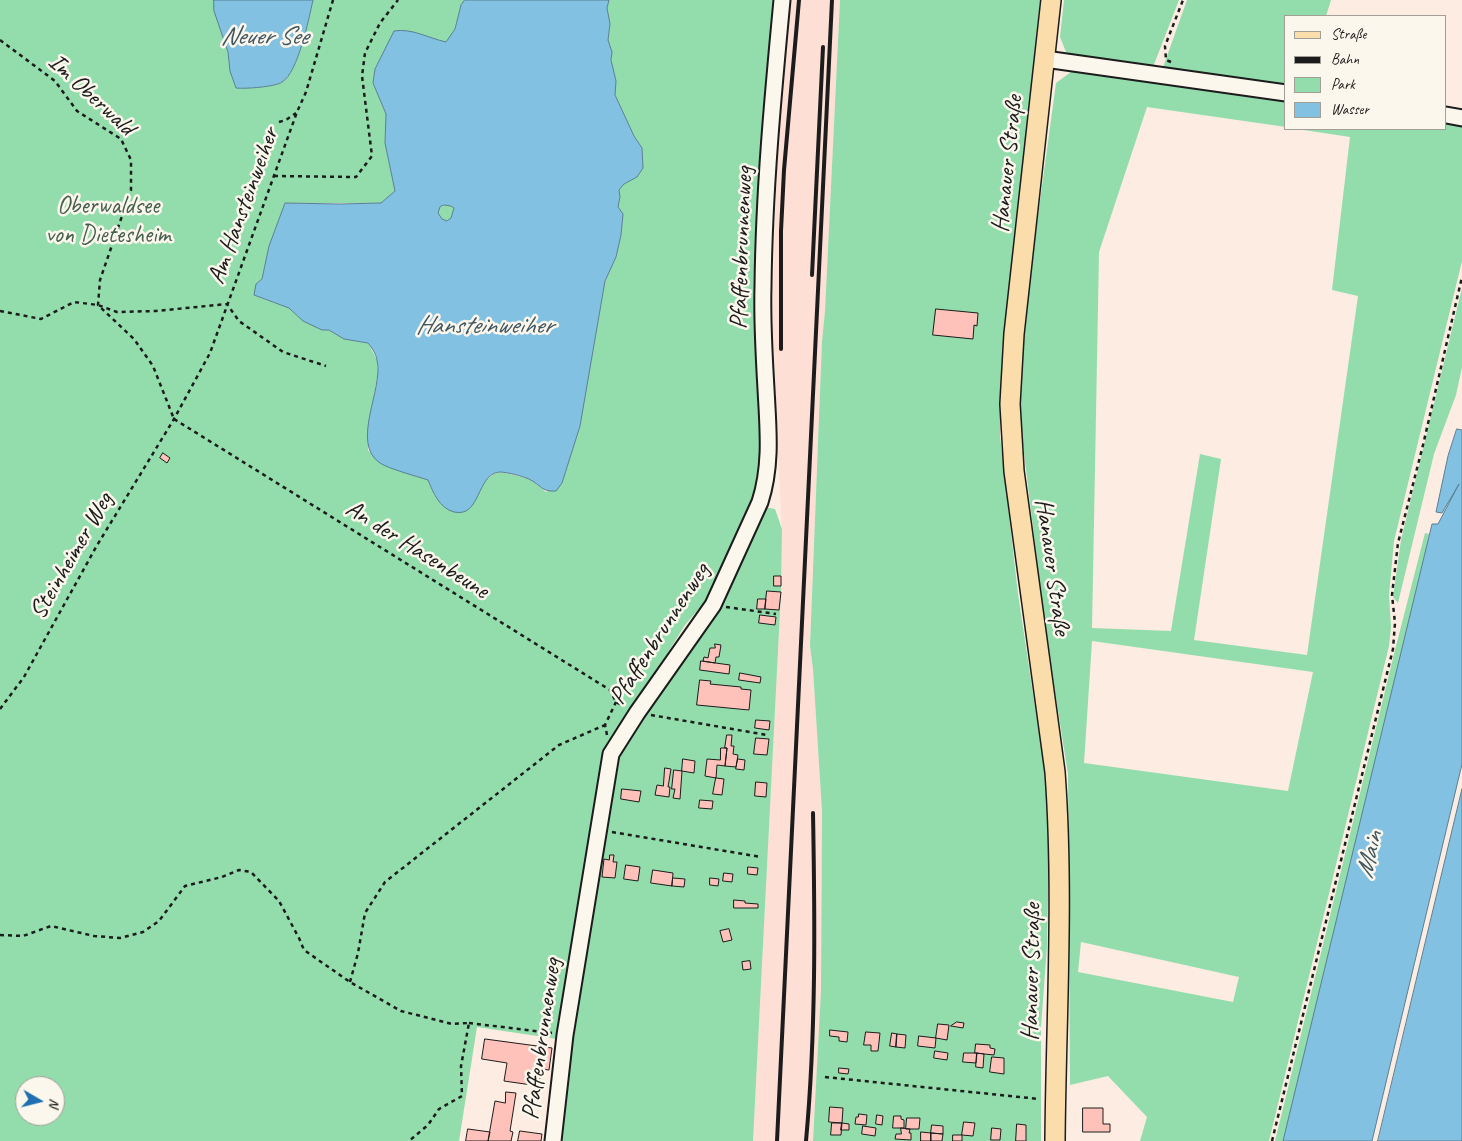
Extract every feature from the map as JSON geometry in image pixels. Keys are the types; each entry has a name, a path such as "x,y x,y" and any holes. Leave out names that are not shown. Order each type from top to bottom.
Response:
{"main road":[{"name":"Hanauer Straße","path":"1052,0 1014,334 1010,404 1014,471 1055,772 1057,804 1060,866 1055,1141"}],"lane":[{"name":"Pfaffenbrunnenweg","path":"553,1141 565,1035 611,754 713,604 760,502 765,486 769,453 763,338 764,232 773,94 782,0"},
{"path":"1045,59 1284,93"},
{"path":"1447,115 1462,118"}],"path":[{"name":"Am Hansteinweiher","path":"174,419 210,352 297,112 306,92 333,0"},
{"path":"274,176 356,177 372,156 362,76 365,53 380,23 398,0"},
{"path":"1172,63 1166,60 1165,46 1183,0"},
{"name":"Im Oberwald","path":"0,40 55,80 77,111 121,139 131,160 131,190 100,280 98,305"},
{"path":"279,122 286,120 297,112"},
{"path":"1272,1141 1393,649 1395,623 1392,596 1398,543 1462,276"},
{"path":"0,312 41,319 74,302 98,305 117,312 156,311 227,304 239,321 283,352 326,366"},
{"path":"98,305 134,339 153,366 174,419"},
{"name":"An der Hasenbeune","path":"174,419 610,690 616,702 638,713 767,735"},
{"name":"Steinheimer Weg","path":"0,710 24,676 96,547 174,419"},
{"path":"713,604 776,614"},
{"path":"611,754 605,725 616,702"},
{"path":"350,982 358,953 365,913 385,882 559,746 605,725"},
{"path":"598,828 761,857"},
{"path":"0,935 24,936 51,926 94,936 120,938 143,932 159,921 185,886 222,877 240,870 251,872 279,901 300,938 304,950 350,982 401,1011 452,1024 469,1024 565,1035"},
{"path":"409,1141 428,1125 439,1109 462,1096 461,1066 469,1024"},
{"path":"825,1077 1055,1101"}],"shaded area":[{"path":"791,0 840,0 822,341 810,646 822,811 821,990 813,1141 753,1141 781,592 782,528 772,349 778,114"}],"green space":[{"name":"Oberwaldsee von Dietesheim","path":"0,0 214,0 234,83 236,88 240,88 273,85 282,82 288,77 298,57 313,0 465,0 461,5 455,29 446,43 417,33 385,51 375,69 373,83 386,114 385,143 395,191 381,203 285,203 269,246 262,279 256,284 261,298 289,308 303,321 329,330 344,339 368,343 377,360 378,373 369,423 368,450 380,463 428,480 436,498 449,510 479,492 486,480 494,474 501,472 530,479 546,492 562,483 580,426 605,281 616,257 621,235 623,214 618,207 619,190 624,184 637,177 643,168 642,148 634,136 615,95 616,81 611,60 612,52 608,40 610,24 607,8 609,0 775,0 764,103 759,199 764,468 756,500 749,503 715,590 685,625 609,746 557,1039 477,1027 459,1141 0,1141"},
{"path":"840,0 1040,0 1005,333 1000,403 1000,436 1018,594 1046,780 1049,851 1047,946 1041,1027 1041,1141 813,1141 821,990 822,811 810,646 822,341"},
{"path":"1064,0 1179,0 1153,67 1079,60 1066,52 1060,37"},
{"path":"1187,0 1331,0 1326,15 1284,15 1284,89 1161,73"},
{"path":"1075,69 1284,99 1284,127 1147,107 1099,252 1092,628 1171,631 1200,454 1221,459 1194,640 1307,655 1358,296 1332,290 1350,137 1304,130 1447,130 1447,120 1462,122 1462,261 1394,541 1389,595 1391,627 1389,646 1269,1141 1140,1141 1147,1117 1108,1076 1070,1085 1068,774 1046,635 1021,428 1021,371 1033,253 1056,83","holes":["1092,641 1313,672 1288,791 1084,763","1081,942 1239,977 1233,1002 1078,972"]},
{"path":"444,205 454,208 451,219 447,221 442,219 438,213 440,207"},
{"path":"1462,288 1462,367 1456,395 1434,454 1398,603 1393,597 1401,540"},
{"path":"764,507 775,509 782,529 781,592 753,1141 558,1141 594,884 618,758 721,601"},
{"path":"1425,533 1429,534 1423,564 1298,1083 1283,1141 1275,1141 1395,650"}],"water":[{"name":"Neuer See","path":"214,0 313,0 298,57 288,77 278,84 253,88 236,88 230,71 228,52 214,11"},
{"name":"Hansteinweiher","path":"465,0 609,0 607,8 610,24 608,40 612,52 611,60 616,81 615,95 634,136 642,148 643,168 637,177 624,184 619,190 618,207 623,214 621,235 616,257 605,281 580,426 562,483 556,491 547,490 526,478 499,472 486,480 469,509 463,512 454,512 440,503 428,480 384,465 372,454 368,443 368,429 378,372 376,356 368,343 344,339 329,330 322,330 303,321 289,308 254,295 256,284 262,279 269,246 285,203 381,203 395,191 385,143 386,114 373,83 375,69 394,31 414,32 446,42 455,29 461,5","holes":["444,205 454,208 451,218 447,221 442,219 438,213 440,207"]},
{"name":"Main","path":"1457,429 1462,430 1462,764 1372,1141 1283,1141 1432,524 1438,524 1459,484 1442,513 1436,512 1448,456"},
{"path":"1462,789 1462,1141 1378,1141"}],"building":[{"path":"936,309 978,313 977,326 974,325 973,339 933,335"},
{"path":"163,453 170,458 167,463 160,458"},
{"path":"774,576 781,576 781,586 774,586"},
{"path":"767,591 781,592 779,610 765,609"},
{"path":"758,599 766,599 765,609 757,609"},
{"path":"760,615 776,617 775,625 759,623"},
{"path":"715,644 721,645 719,657 716,657 715,663 703,661 704,657 708,658 710,648 715,648"},
{"path":"701,661 730,665 729,674 700,670"},
{"path":"740,673 761,677 760,683 739,680"},
{"path":"700,680 711,681 710,684 741,687 741,689 751,690 749,710 697,705"},
{"path":"756,720 770,721 769,730 755,728"},
{"path":"727,735 732,735 731,746 734,746 733,754 738,755 736,767 725,766"},
{"path":"756,738 769,739 767,755 754,754"},
{"path":"721,748 727,748 725,766 717,765 716,778 705,776 707,759 720,760"},
{"path":"683,759 695,761 694,773 682,771"},
{"path":"738,759 745,760 744,770 736,769"},
{"path":"665,768 671,769 668,787 670,787 669,797 655,795 657,785 663,786"},
{"path":"674,770 682,771 680,799 673,798 675,789 672,789"},
{"path":"716,778 724,779 722,795 713,794"},
{"path":"756,782 767,783 766,797 755,796"},
{"path":"622,789 641,791 639,802 621,799"},
{"path":"700,800 713,801 712,809 699,808"},
{"path":"610,855 614,855 613,862 617,862 615,878 602,877 604,859 609,860"},
{"path":"626,865 640,867 638,881 624,879"},
{"path":"748,867 758,868 757,875 748,874"},
{"path":"653,870 673,873 672,886 651,883"},
{"path":"724,873 733,874 732,882 723,881"},
{"path":"673,878 685,879 684,887 672,886"},
{"path":"710,878 719,879 718,886 710,885"},
{"path":"734,900 758,904 758,908 734,908"},
{"path":"729,929 732,940 723,942 720,931"},
{"path":"750,961 751,969 743,970 742,962"},
{"path":"957,1022 964,1023 963,1028 951,1026"},
{"path":"938,1024 949,1025 947,1040 936,1038"},
{"path":"830,1030 848,1032 847,1042 839,1041 839,1037 830,1036"},
{"path":"866,1032 880,1033 878,1051 871,1051 871,1045 864,1045"},
{"path":"892,1033 897,1034 896,1047 890,1046"},
{"path":"897,1034 906,1035 905,1048 896,1047"},
{"path":"919,1036 936,1038 935,1048 918,1046"},
{"path":"485,1039 552,1048 549,1070 541,1069 539,1086 504,1081 507,1063 482,1059"},
{"path":"976,1044 990,1045 990,1048 995,1049 994,1055 975,1053"},
{"path":"935,1051 948,1053 947,1060 934,1058"},
{"path":"964,1053 977,1053 976,1063 963,1062"},
{"path":"977,1053 984,1054 983,1068 976,1067"},
{"path":"992,1057 1004,1058 1004,1074 990,1072"},
{"path":"839,1068 849,1069 848,1074 839,1073"},
{"path":"506,1092 516,1093 510,1131 513,1132 511,1141 488,1141 495,1101 505,1103"},
{"path":"830,1107 843,1108 842,1123 829,1122"},
{"path":"1083,1108 1103,1108 1103,1124 1110,1124 1110,1132 1083,1132"},
{"path":"859,1114 867,1115 866,1125 855,1124 856,1117"},
{"path":"877,1115 883,1116 882,1125 876,1124"},
{"path":"894,1116 901,1116 901,1119 904,1120 904,1128 893,1128"},
{"path":"907,1118 920,1118 919,1129 906,1129"},
{"path":"964,1122 975,1123 973,1136 962,1135"},
{"path":"832,1123 842,1123 841,1135 831,1135"},
{"path":"842,1123 849,1124 849,1130 841,1130"},
{"path":"1017,1124 1026,1125 1026,1141 1016,1141"},
{"path":"932,1125 943,1126 943,1134 931,1133"},
{"path":"863,1126 876,1128 875,1136 862,1134"},
{"path":"901,1128 910,1129 911,1140 895,1139 896,1134 901,1134"},
{"path":"992,1128 1001,1129 1000,1140 991,1140"},
{"path":"468,1129 490,1132 488,1141 466,1141"},
{"path":"520,1131 542,1134 541,1141 518,1141"},
{"path":"921,1132 931,1133 931,1141 921,1141"},
{"path":"931,1133 943,1134 942,1141 931,1141"},
{"path":"953,1135 962,1135 962,1141 953,1141"}],"railway":[{"path":"781,349 781,231 784,170 799,0"},
{"path":"777,1141 832,0"},
{"path":"812,275 823,47"},
{"path":"806,1141 813,1018 813,813"}]}
